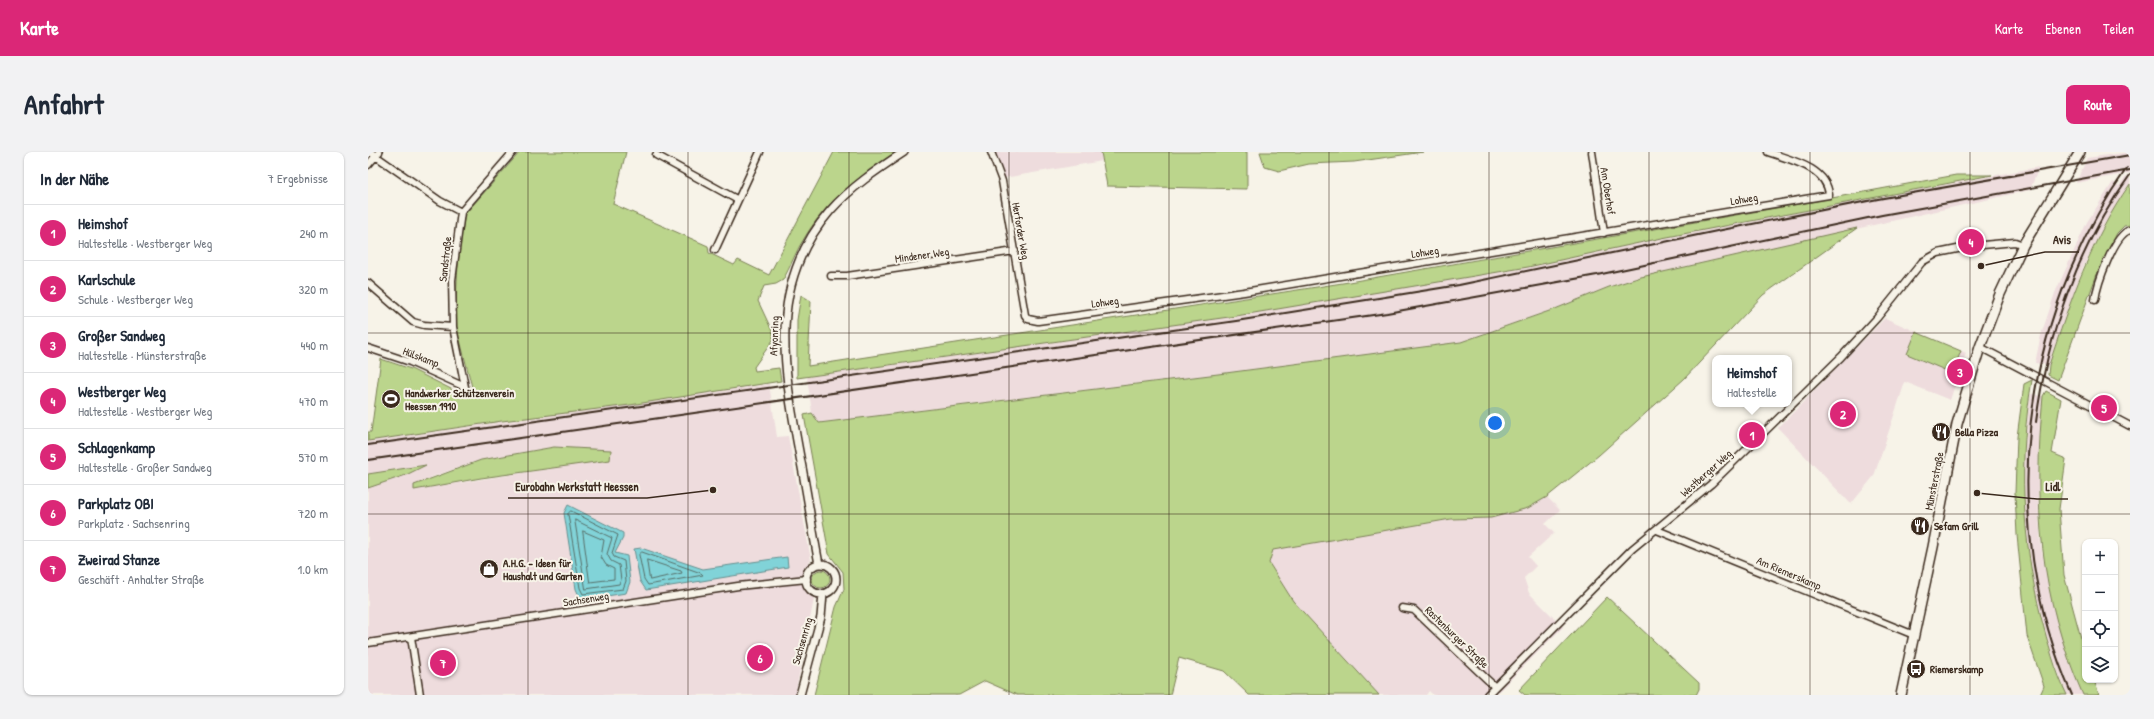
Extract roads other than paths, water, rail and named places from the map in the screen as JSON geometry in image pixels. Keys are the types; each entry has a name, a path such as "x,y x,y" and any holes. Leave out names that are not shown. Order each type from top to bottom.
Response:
{"main road":[{"name":"Münsterstraße","path":"1900,695 1914,635 1957,424 1980,347 2000,294 2023,245 2080,152"}],"street":[{"path":"368,165 375,153 440,201 461,212 513,152"},
{"path":"715,250 760,152"},
{"name":"Afyonring","path":"819,564 785,364 784,320 790,287 804,250 815,231 830,211 844,195 904,152"},
{"name":"Herforder Weg","path":"991,152 1002,181 1025,316"},
{"name":"Am Oberhof","path":"1592,152 1604,233"},
{"name":"Lohweg","path":"1025,316 1028,319 1038,321 1121,310 1604,233 1828,195 1826,183 1816,172 1796,162 1768,152"},
{"path":"656,155 738,200"},
{"name":"Sandstraße","path":"461,212 452,280 453,327 465,387"},
{"path":"2095,300 2096,290 2120,236 2126,231 2130,230"},
{"name":"Westberger Weg","path":"1792,405 1841,357 1877,318 1922,262 1938,253 1972,246 2015,242 2023,245"},
{"name":"Mindener Weg","path":"831,276 847,276 1015,251"},
{"path":"368,283 414,322 424,325 453,327"},
{"path":"1980,347 2130,426"},
{"name":"Hülskamp","path":"368,348 410,362 465,387"},
{"name":"Westberger Weg","path":"1487,695 1632,549 1657,530 1711,484 1790,407"},
{"name":"Am Riemerskamp","path":"1657,530 1914,635"},
{"path":"819,564 830,567 836,577 833,588 823,594 812,590 807,579 810,569 819,564"},
{"name":"Sachsenweg","path":"368,643 738,586 807,579"},
{"name":"Sachsenring","path":"800,695 821,617 823,594"},
{"name":"Rastenburger Straße","path":"1402,608 1414,610 1495,687"},
{"path":"411,637 420,695"}],"water":[{"path":"568,505 623,533 623,538 615,553 627,556 630,582 626,593 581,600 576,589 564,513"},
{"path":"641,548 703,569 787,557 788,567 646,590 640,581 634,549"}],"railway":[{"path":"368,445 1236,321 1459,285 1878,199 2130,155"},
{"path":"2072,695 2048,629 2033,562 2028,493 2030,424 2042,357 2062,291 2091,228 2127,168"},
{"path":"368,460 1387,313 1597,275 1882,215 2130,170"},
{"path":"2036,422 2048,357 2068,292 2080,261 2095,231 2111,202 2130,175"}],"place":[{"name":"Westberger Weg","path":"1971,242"},
{"name":"Avis","path":"1981,266"},
{"name":"Großer Sandweg","path":"1960,372"},
{"name":"Handwerker Schützenverein Heessen 1910","path":"391,399"},
{"name":"Schlagenkamp","path":"2104,408"},
{"name":"Karlschule","path":"1843,414"},
{"name":"Bella Pizza","path":"1941,432"},
{"name":"Heimshof","path":"1752,435"},
{"name":"Eurobahn Werkstatt Heessen","path":"713,490"},
{"name":"Lidl","path":"1977,493"},
{"name":"Sefam Grill","path":"1920,526"},
{"name":"A.H.G. - Ideen für Haushalt und Garten","path":"489,569"},
{"name":"Parkplatz OBI","path":"760,658"},
{"name":"Zweirad Stanze","path":"443,663"},
{"name":"Riemerskamp","path":"1916,669"}]}
